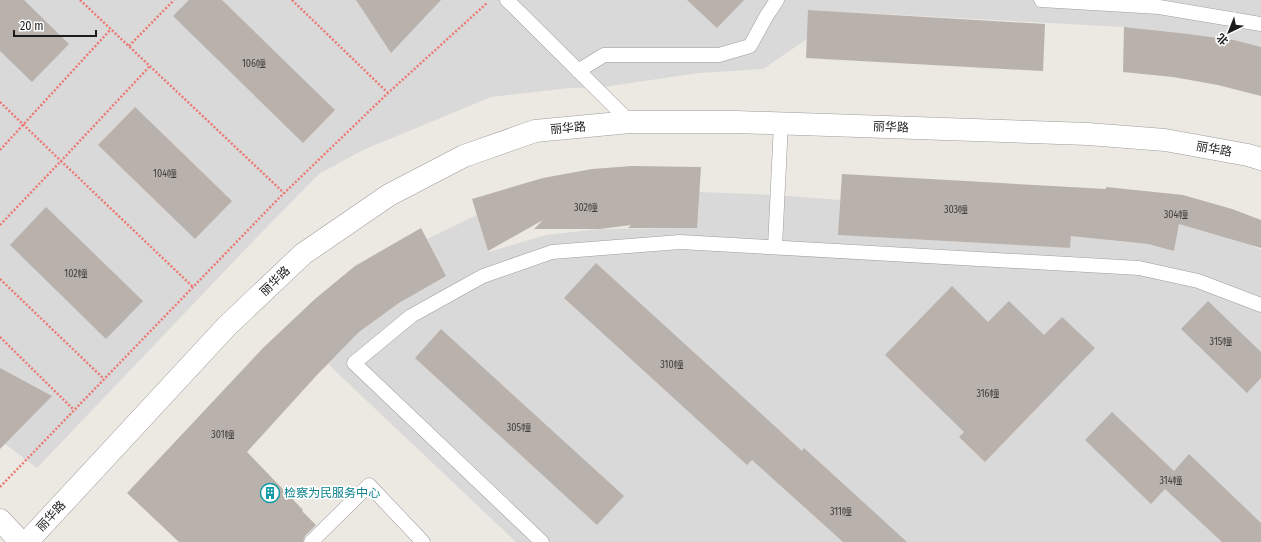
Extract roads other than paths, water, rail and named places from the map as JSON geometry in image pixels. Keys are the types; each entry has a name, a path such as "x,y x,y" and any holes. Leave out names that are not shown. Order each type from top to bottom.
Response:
{"street":[{"name":"丽华路","path":"26,542 227,326 303,254 389,195 464,156 536,131 630,122 736,122 1088,134 1165,140 1248,155 1261,159"},
{"path":"0,520 21,542"}],"lane":[{"path":"507,0 630,122"},
{"path":"578,71 604,54 719,55 750,46 777,0"},
{"path":"1041,0 1159,7 1261,24"},
{"path":"775,248 781,123"},
{"path":"542,542 354,363 411,316 483,276 552,252 680,242 1139,268 1198,281 1261,305"},
{"path":"310,542 369,485 423,542"}],"place":[{"name":"检察为民服务中心","path":"270,493"}]}
